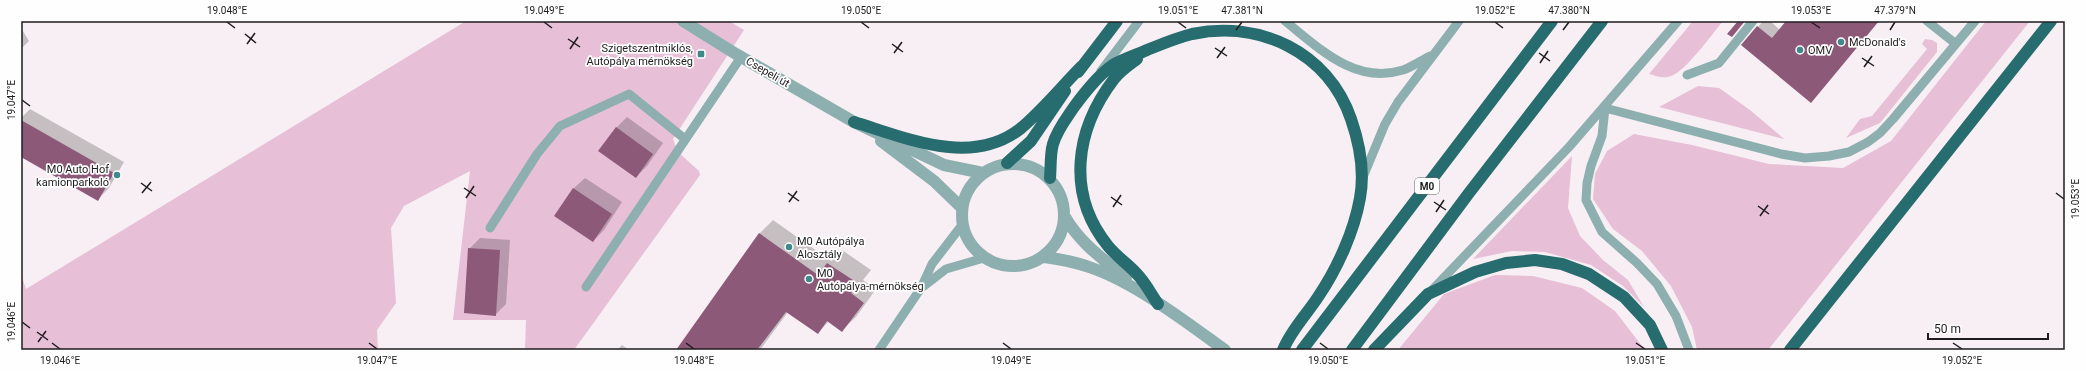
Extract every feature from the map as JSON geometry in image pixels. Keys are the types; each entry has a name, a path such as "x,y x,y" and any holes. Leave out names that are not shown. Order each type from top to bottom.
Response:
{"highway":[{"path":"1007,163 1031,141 1082,66 1117,21"},
{"name":"M0","path":"1302,350 1552,21"},
{"path":"1352,350 1469,193 1602,21"},
{"path":"1790,350 2051,21"},
{"path":"1050,178 1053,145 1060,127 1092,84 1113,65 1145,51 1192,34 1236,32 1261,35 1276,40 1297,51 1316,64 1332,82 1347,108 1362,158 1360,199 1354,222 1340,257 1319,296 1287,341 1283,350"},
{"path":"1145,51 1115,78 1096,106 1083,139 1079,168 1084,202 1094,224 1108,247 1138,275 1158,304"},
{"path":"854,122 950,148 970,149 996,143 1020,129 1082,66"},
{"path":"1374,350 1428,294 1475,272 1506,263 1535,260 1562,264 1589,274 1624,297 1650,325 1662,350"}],"street":[{"name":"Csepeli út","path":"683,21 741,57 854,122 944,165 983,173"},
{"name":"Csepeli út","path":"854,122 934,181 962,208"},
{"path":"1007,163 1023,164 1037,169 1050,178 1058,189 1064,203 1065,217 1062,232 1054,246 1044,256 1030,264 1014,266 999,264 984,258 974,249 967,238 962,225 962,208 966,195 973,182 983,173 995,166 1007,163"},
{"path":"1065,217 1072,230 1090,248 1158,304"},
{"path":"1044,256 1071,261 1110,275 1158,304 1225,350"}],"lane":[{"path":"1092,84 1139,21"},
{"path":"1285,21 1326,53 1351,68 1369,74 1402,70 1433,54"},
{"path":"1362,178 1385,124 1398,102 1459,21"},
{"path":"1428,294 1605,108 1678,21"},
{"path":"1687,75 1719,63 1753,21"},
{"path":"1927,21 1956,44"},
{"path":"1605,108 1781,154 1805,158 1829,156 1848,152 1880,133 1975,21"},
{"path":"586,287 741,57"},
{"path":"490,228 537,154 560,126 613,100 629,94 685,139"},
{"path":"1605,108 1602,136 1591,166 1587,183 1586,200 1602,232 1637,263 1657,284 1676,316 1689,350"},
{"path":"879,350 921,288 932,264 962,225"},
{"path":"921,288 946,269 984,258"}],"shaded area":[{"path":"466,21 729,21 744,30 673,139 678,152 699,171 700,175 574,350 525,350 526,320 453,320 470,171 404,206 391,228 396,303 377,330 378,350 21,350 21,274 26,289"},
{"path":"1693,21 1723,21 1691,60 1677,73 1666,77 1649,74"},
{"path":"1986,21 2030,21 1768,350 1697,350 1692,327 1671,286 1642,251 1613,229 1593,199 1595,174 1607,151 1634,134 1692,145 1769,164 1843,168 1891,141"},
{"path":"1925,39 1932,40 1937,43 1937,52 1880,123 1846,138 1860,119 1872,116 1927,49 1922,44"},
{"path":"1698,86 1719,88 1750,110 1784,139 1659,107"},
{"path":"1572,156 1568,208 1580,236 1603,260 1628,280 1644,307 1623,286 1591,265 1545,252 1512,251 1473,259"},
{"path":"1495,275 1533,276 1582,288 1615,311 1645,350 1398,350 1444,294"}],"building":[{"path":"1738,21 1745,21 1732,37 1727,34"},
{"path":"1786,21 1879,21 1811,103 1741,45 1757,26 1772,38"},
{"path":"21,120 114,173 98,201 21,157"},
{"path":"616,127 653,154 636,178 598,151"},
{"path":"573,188 612,214 593,242 554,216"},
{"path":"759,233 818,275 827,263 859,284 851,293 864,303 842,332 827,321 818,334 786,312 757,350 676,350"},
{"path":"468,248 500,250 496,316 464,313"}],"place":[{"name":"McDonald's","path":"1841,42"},
{"name":"OMV","path":"1800,50"},
{"name":"Szigetszentmiklós, Autópálya mérnökség","path":"701,54"},
{"name":"M0 Auto Hof kamionparkoló","path":"117,175"},
{"name":"M0 Autópálya Alosztály","path":"789,247"},
{"name":"M0 Autópálya-mérnökség","path":"809,279"}]}
